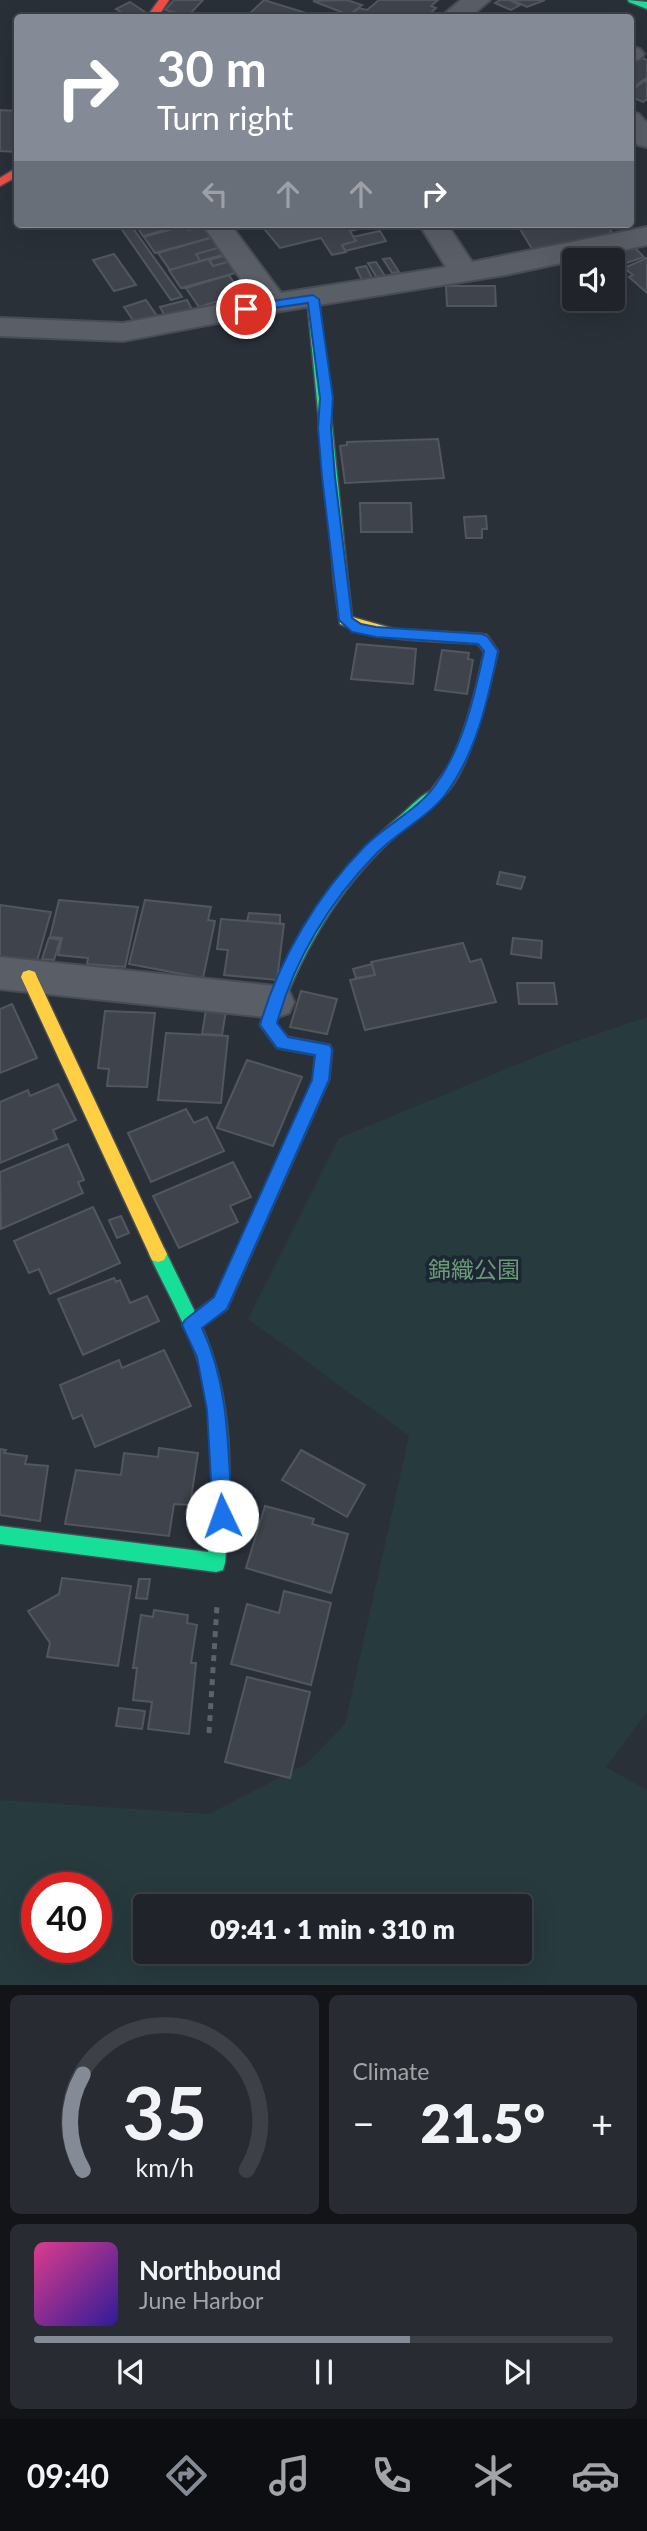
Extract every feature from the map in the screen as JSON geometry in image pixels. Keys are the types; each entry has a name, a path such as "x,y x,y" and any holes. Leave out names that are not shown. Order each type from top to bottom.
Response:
{"street":[{"path":"457,14 478,0"},
{"path":"633,0 647,6"},
{"path":"634,124 647,139"},
{"path":"219,228 267,294 270,304"},
{"path":"436,228 464,273"},
{"path":"0,327 123,332 270,304 464,273 647,236"},
{"path":"191,1325 220,1303 321,1080 324,1050 283,1043 268,1025 275,1002 317,914 371,850 439,792 464,746 480,705 491,651 482,639 376,632 357,628 345,620 327,456 327,398 313,299"},
{"path":"14,975 275,1002"},
{"path":"0,1535 216,1563 222,1516 216,1410 206,1356 14,975"}],"path":[{"path":"209,1733 217,1632 216,1563"}],"green space":[{"name":"錦織公園","path":"647,1017 647,1712 606,1767 647,1790 647,1985 0,1985 0,1800 209,1814 306,1764 345,1724 409,1436 248,1319 339,1138 562,1046"}],"building":[{"path":"174,0 203,0 190,14 165,10"},
{"path":"264,0 309,14 249,14"},
{"path":"347,0 362,5 346,14 313,1"},
{"path":"379,0 438,0 431,6 436,8 429,14 352,14 359,8 367,10"},
{"path":"509,0 520,5 511,10 495,3"},
{"path":"512,0 545,0 527,7"},
{"path":"130,2 145,12 124,14 116,9"},
{"path":"639,57 647,60 647,77 634,87 634,60"},
{"path":"647,79 647,99 643,102 634,98 634,89"},
{"path":"0,110 14,111 14,152 0,151"},
{"path":"121,228 133,228 182,297 171,300"},
{"path":"138,228 171,228 143,236"},
{"path":"176,228 206,228 213,237 155,253 144,237"},
{"path":"263,228 363,228 350,231 356,241 342,245 346,252 332,255 321,238 280,248"},
{"path":"519,228 609,228 616,238 562,248 535,254"},
{"path":"380,231 386,241 345,251 342,245 356,241 353,237"},
{"path":"214,237 221,247 196,254 200,261 170,270 158,253"},
{"path":"221,247 226,254 200,261 196,254"},
{"path":"634,247 644,257 625,263 625,250"},
{"path":"114,254 136,285 114,291 93,260"},
{"path":"227,255 231,261 213,266 209,260"},
{"path":"390,258 399,272 392,273 383,259"},
{"path":"647,258 647,293 629,277 633,275 625,268"},
{"path":"209,259 213,266 231,261 239,272 181,288 169,270"},
{"path":"376,262 385,276 377,278 368,263"},
{"path":"366,266 373,280 363,282 356,268"},
{"path":"229,275 241,294 199,307 186,288"},
{"path":"446,286 495,286 496,306 447,306"},
{"path":"146,300 157,316 135,323 124,307"},
{"path":"187,300 194,313 167,320 160,307"},
{"path":"438,439 444,478 345,483 340,446 347,445 347,442"},
{"path":"360,503 411,503 412,532 361,532"},
{"path":"486,516 487,529 482,529 482,538 466,538 464,517"},
{"path":"357,644 416,649 413,684 351,679"},
{"path":"442,650 469,653 468,659 473,660 467,694 435,690"},
{"path":"500,872 525,877 521,889 497,884"},
{"path":"59,900 138,907 125,967 87,964 88,958 58,955 62,938 50,937"},
{"path":"145,900 211,907 208,920 215,921 203,978 129,964"},
{"path":"0,905 51,912 37,961 0,957"},
{"path":"249,913 280,915 280,924 247,921"},
{"path":"221,919 284,924 277,980 224,975 228,950 217,949"},
{"path":"49,938 60,940 54,960 42,959"},
{"path":"513,938 542,941 541,958 511,954"},
{"path":"463,943 470,962 481,959 496,1002 365,1030 350,980 375,975 371,962"},
{"path":"372,964 375,975 356,978 353,969"},
{"path":"517,983 554,983 557,1004 519,1004"},
{"path":"301,991 337,999 327,1034 290,1027"},
{"path":"12,1004 37,1058 0,1073 0,1009"},
{"path":"206,1010 226,1011 222,1035 202,1034"},
{"path":"105,1011 155,1013 147,1087 107,1086 109,1069 98,1068"},
{"path":"166,1033 228,1036 221,1103 158,1100"},
{"path":"247,1060 302,1077 273,1146 217,1128"},
{"path":"58,1084 76,1120 53,1130 57,1139 0,1163 0,1102 28,1090 30,1096"},
{"path":"186,1109 194,1123 207,1117 224,1151 151,1182 128,1133"},
{"path":"68,1144 84,1180 78,1182 83,1193 1,1229 0,1172"},
{"path":"233,1162 251,1197 230,1206 238,1222 179,1248 153,1196"},
{"path":"93,1207 120,1263 50,1294 39,1269 29,1273 14,1241"},
{"path":"121,1216 129,1233 117,1238 109,1220"},
{"path":"114,1278 116,1282 120,1280 130,1303 147,1296 159,1321 83,1355 58,1299"},
{"path":"164,1350 191,1406 95,1447 82,1415 73,1419 60,1385 119,1360 122,1368"},
{"path":"159,1448 198,1453 190,1505 174,1504 169,1536 65,1524 76,1470 121,1475 124,1453 158,1457"},
{"path":"0,1449 6,1450 4,1453 27,1456 25,1464 48,1466 40,1521 0,1515"},
{"path":"301,1450 365,1485 347,1517 282,1480"},
{"path":"265,1506 314,1519 312,1524 348,1534 331,1593 246,1568"},
{"path":"62,1578 131,1586 118,1666 47,1657 50,1643 28,1611 59,1594"},
{"path":"139,1579 150,1579 147,1599 136,1598"},
{"path":"284,1591 331,1603 311,1685 231,1664 247,1604 279,1613"},
{"path":"154,1610 188,1615 187,1623 197,1625 191,1663 196,1663 189,1734 148,1729 152,1702 133,1700 137,1668 133,1668 141,1615 153,1617"},
{"path":"247,1677 310,1692 290,1778 225,1762"},
{"path":"119,1708 145,1711 142,1729 116,1726"}],"traffic: fast":[{"path":"633,0 647,6"},
{"path":"313,298 341,582"},
{"path":"191,1325 221,1303 321,1080 324,1050 283,1043 268,1025 286,977 322,910 353,870 378,844 435,795"},
{"path":"0,1535 216,1563 220,1514 216,1403 205,1356 195,1330 158,1254"}],"traffic: slow":[{"path":"341,582 345,620 378,632 482,639 491,651 478,707 464,748 446,782 435,795"},
{"path":"29,977 158,1254"}],"traffic: jam":[{"path":"154,14 164,0"},
{"path":"0,183 14,173"}],"route":[{"path":"222,1516 216,1410 206,1356 191,1325 220,1303 321,1080 324,1050 283,1043 268,1025 275,1002 317,914 371,850 439,792 464,746 480,705 491,651 482,639 376,632 357,628 345,620 325,428 327,398 313,299 246,309"}]}
